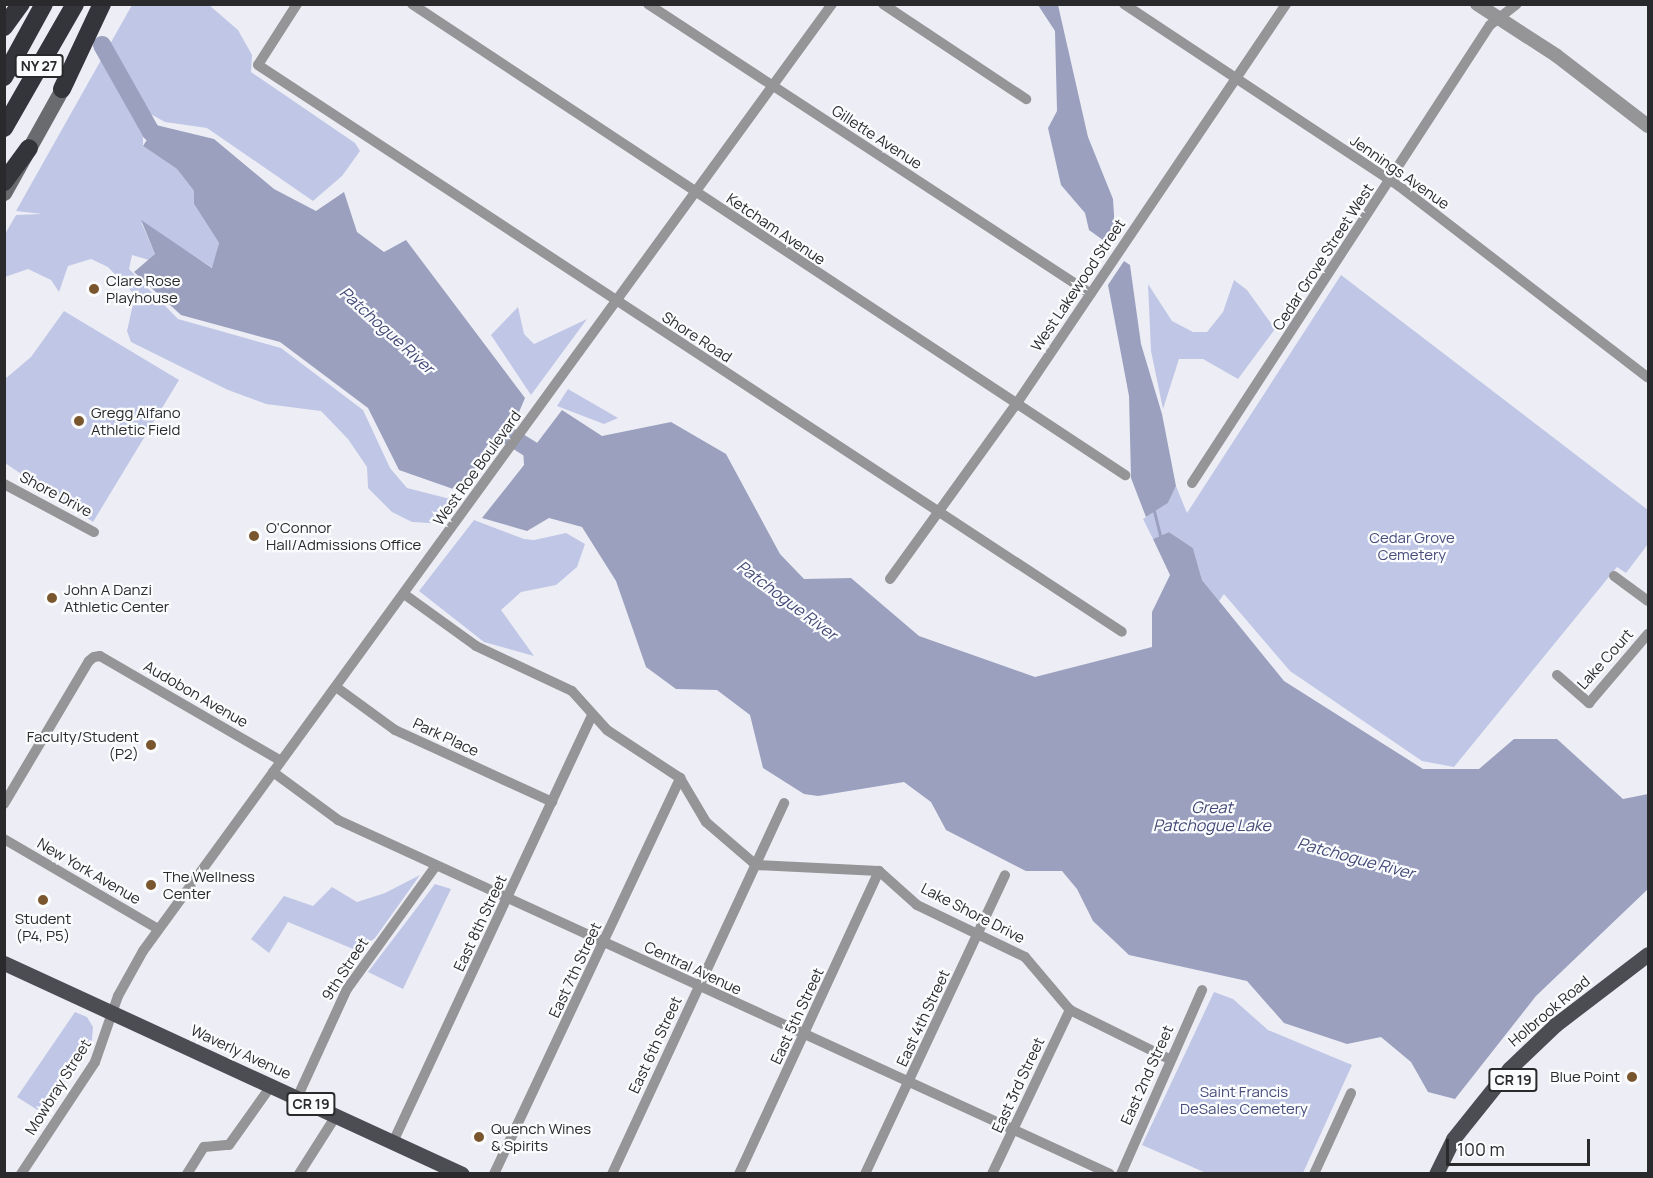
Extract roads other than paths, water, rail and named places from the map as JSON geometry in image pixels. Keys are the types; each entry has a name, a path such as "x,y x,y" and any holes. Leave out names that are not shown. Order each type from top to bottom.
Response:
{"highway":[{"path":"4,27 21,4"},
{"name":"NY 27","path":"4,76 44,4"},
{"name":"NY 27","path":"4,128 75,4"},
{"path":"62,89 102,4"},
{"path":"4,183 28,148"}],"main road":[{"path":"4,17 12,4"},
{"path":"4,193 112,4"},
{"name":"Holbrook Road","path":"1439,1169 1453,1139 1509,1069 1555,1025 1648,954"},
{"name":"Waverly Avenue","path":"4,963 462,1173"},
{"name":"Holbrook Road","path":"1439,1169 1454,1156 1497,1098 1540,1053 1648,966"}],"street":[{"name":"Shore Road","path":"297,4 258,65 1122,632"},
{"name":"Ketcham Avenue","path":"412,4 1015,406 1125,476"},
{"name":"Gillette Avenue","path":"648,4 1091,294"},
{"name":"West Roe Boulevard","path":"113,1013 131,971 158,929 832,4"},
{"path":"884,4 1026,99"},
{"name":"Jennings Avenue","path":"1124,4 1390,180 1648,378"},
{"name":"West Lakewood Street","path":"890,579 1015,406 1286,4"},
{"path":"1477,4 1557,56 1648,126"},
{"name":"Cedar Grove Street West","path":"1192,483 1490,25 1517,4"},
{"name":"Shore Drive","path":"4,483 94,532"},
{"path":"1614,576 1648,601"},
{"path":"404,594 476,646 572,691 592,716 680,778 706,822 756,865 879,871"},
{"name":"Lake Court","path":"1557,675 1589,703 1648,634"},
{"name":"Audobon Avenue","path":"4,804 94,657 100,656 281,761"},
{"name":"Park Place","path":"336,687 394,730 552,802"},
{"name":"East 8th Street","path":"393,1142 592,716"},
{"name":"Central Avenue","path":"273,772 338,820 435,867 1012,1132 1110,1173"},
{"name":"East 7th Street","path":"494,1173 604,944 680,778"},
{"name":"East 6th Street","path":"612,1173 784,803"},
{"name":"New York Avenue","path":"4,839 158,929"},
{"name":"9th Street","path":"297,1098 348,988 435,867"},
{"name":"Lake Shore Drive","path":"879,871 917,905 980,933 1025,957 1070,1010 1170,1059"},
{"name":"East 5th Street","path":"739,1173 805,1036 879,871"},
{"name":"East 4th Street","path":"865,1173 980,933 1005,875"},
{"name":"East 2nd Street","path":"1121,1173 1202,990"},
{"name":"East 3rd Street","path":"992,1173 1070,1010"},
{"name":"Mowbray Street","path":"21,1173 95,1062 113,1013"},
{"path":"187,1173 204,1147 228,1145 271,1086"},
{"path":"1314,1173 1351,1092"},
{"path":"299,1173 336,1116"}],"water":[{"path":"1038,5 1058,5 1088,137 1113,199 1115,230 1107,243 1089,230 1085,213 1061,185 1048,128 1057,111 1055,31"},
{"path":"156,125 214,139 274,189 316,211 344,192 357,232 384,252 406,240 525,398 508,438 499,442 456,490 399,470 368,408 280,342 181,315 134,272 155,254 141,220 212,268 219,243 194,204 194,191 177,169 143,146"},
{"path":"1124,261 1130,265 1141,344 1162,414 1176,486 1168,503 1146,517 1131,478 1129,396 1108,285"},
{"name":"Great Patchogue Lake","path":"562,410 602,436 671,422 726,454 780,554 804,579 851,578 919,636 1035,677 1152,647 1152,612 1170,575 1153,539 1169,532 1193,548 1202,580 1284,681 1423,769 1479,769 1514,739 1557,739 1623,799 1648,794 1648,889 1536,996 1455,1099 1428,1092 1411,1062 1381,1037 1347,1044 1284,1023 1247,981 1129,955 1093,921 1077,889 1062,871 1026,871 946,830 931,802 904,782 818,796 804,794 763,768 750,715 717,690 676,689 646,667 616,581 582,527 549,518 527,531 482,518 524,465 523,448 537,443"}],"waterway":[{"name":"Patchogue River","path":"102,45 151,132 171,147"},
{"name":"Patchogue River","path":"498,429 546,459"},
{"path":"1154,511 1161,539"}],"place":[{"name":"Clare Rose Playhouse","path":"94,289"},
{"name":"Gregg Alfano Athletic Field","path":"79,421"},
{"name":"O'Connor Hall/Admissions Office","path":"254,536"},
{"name":"John A Danzi Athletic Center","path":"52,598"},
{"name":"Faculty/Student (P2)","path":"151,745"},
{"name":"The Wellness Center","path":"151,885"},
{"name":"Student (P4, P5)","path":"43,900"},
{"name":"Blue Point","path":"1632,1077"},
{"name":"Quench Wines & Spirits","path":"479,1137"}],"park label":[{"name":"Cedar Grove Cemetery","path":"1412,546"},
{"name":"Saint Francis DeSales Cemetery","path":"1244,1100"}]}
